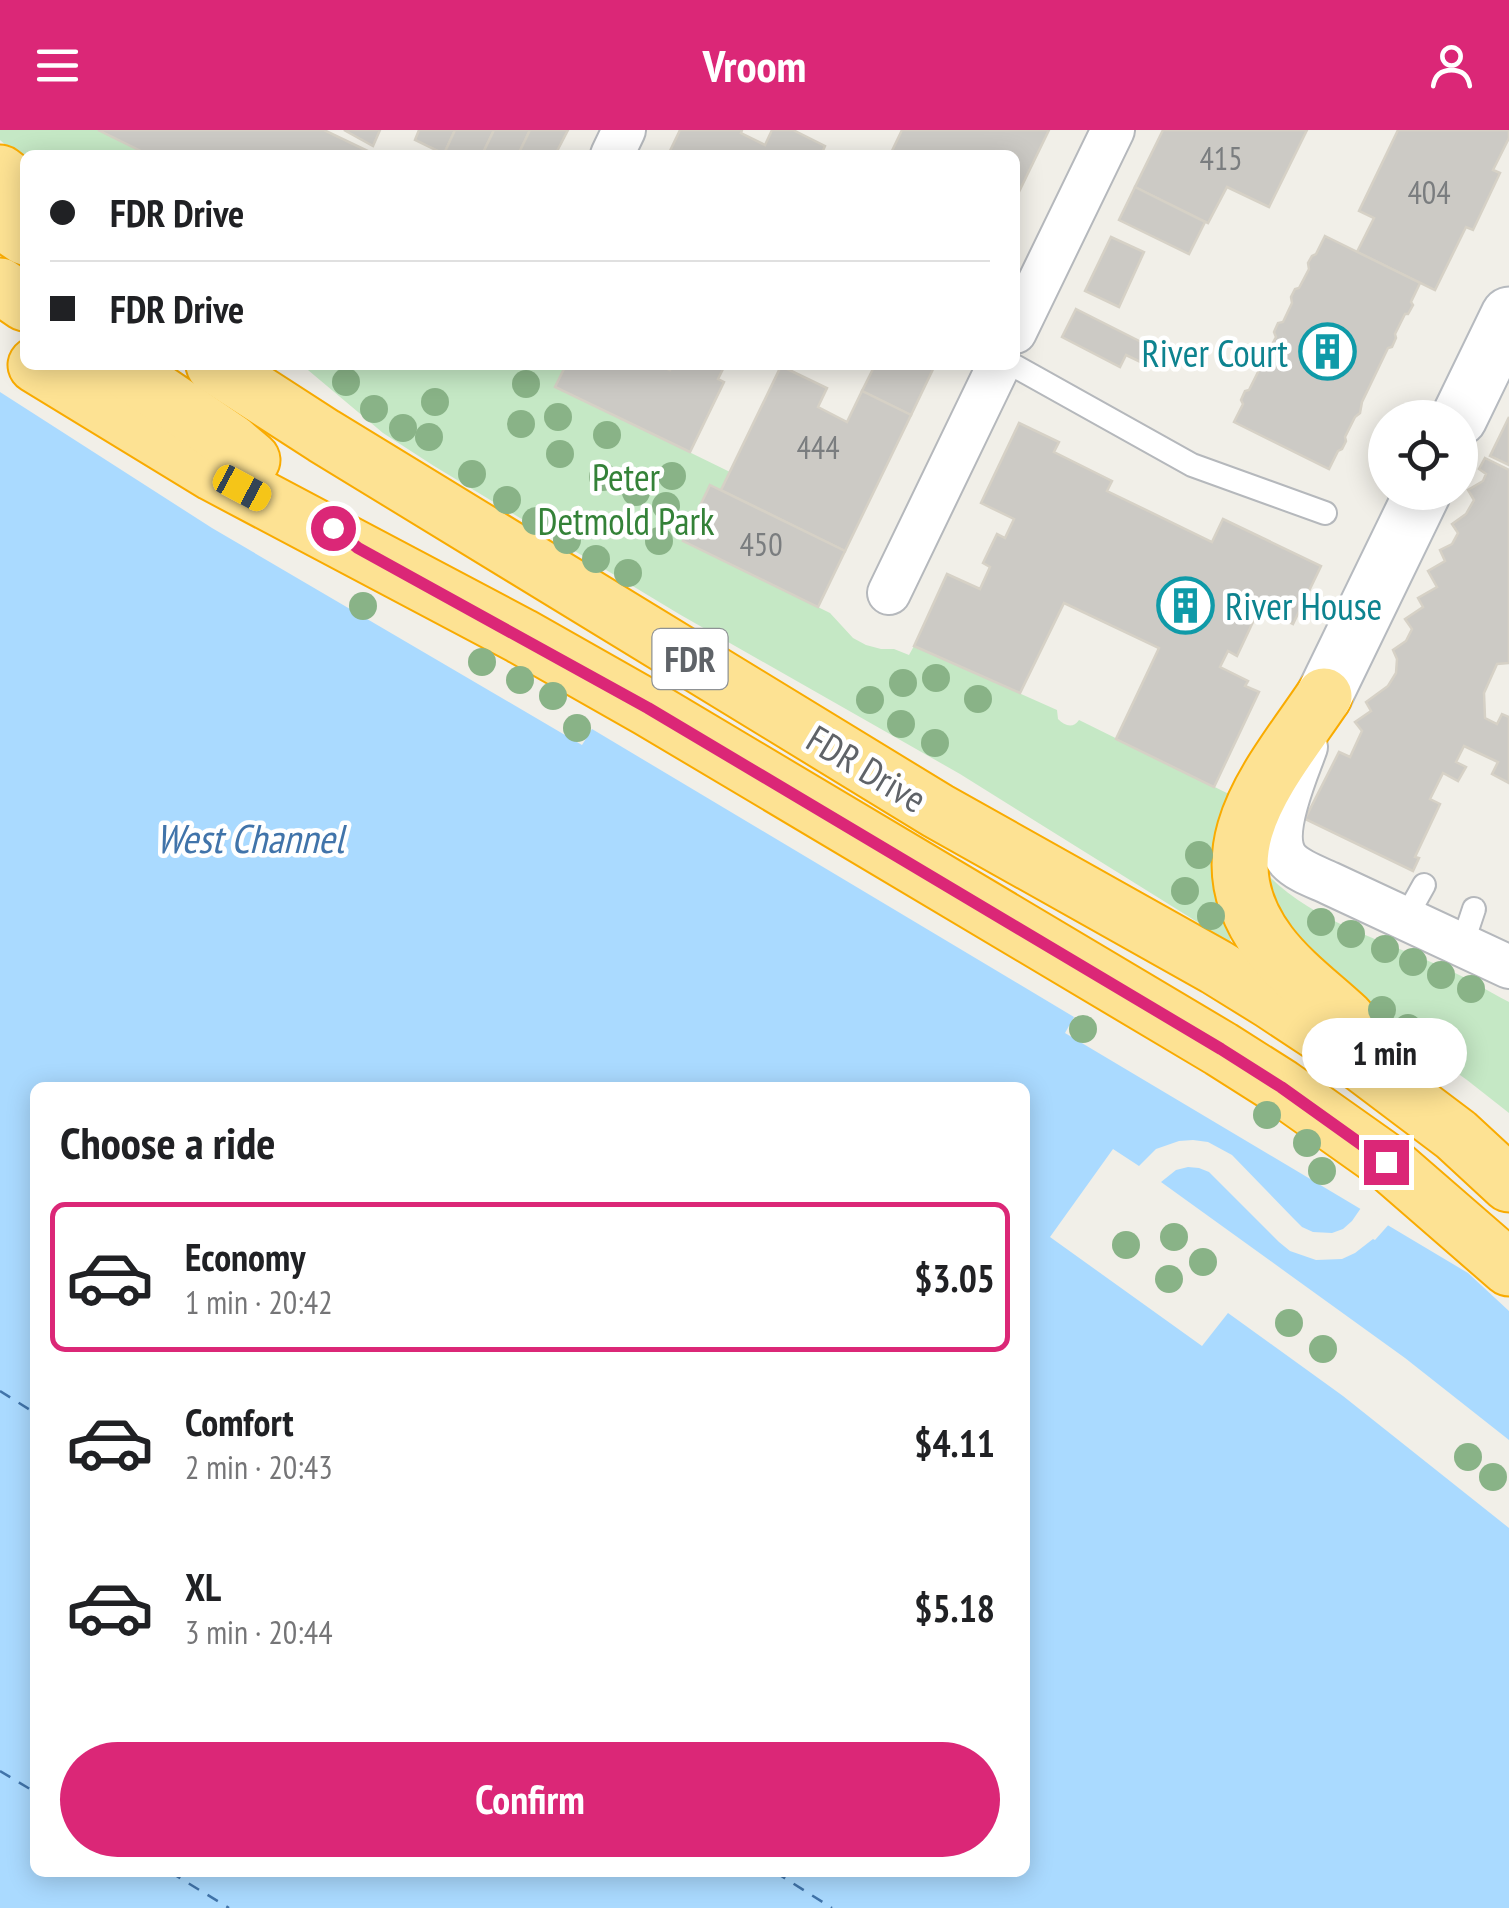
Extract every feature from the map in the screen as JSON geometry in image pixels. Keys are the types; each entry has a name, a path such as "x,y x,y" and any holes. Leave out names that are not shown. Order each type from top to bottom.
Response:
{"highway":[{"path":"0,173 20,188"},
{"name":"FDR Drive","path":"44,370 213,473 648,708 1266,1077 1386,1162 1509,1268"},
{"path":"125,370 231,442 358,548"},
{"name":"FDR Drive","path":"223,370 938,812 1257,992 1330,1040 1422,1110 1509,1184"},
{"path":"1324,696 1268,779 1252,812 1240,852 1240,886 1246,906 1270,945 1387,1063 1422,1110"}],"main road":[{"path":"1469,400 1509,315"},
{"path":"1324,696 1414,510"}],"street":[{"path":"1020,322 1112,130"},
{"path":"889,593 997,370"},
{"path":"1324,696 1290,792 1281,832 1287,859 1302,870 1415,902 1468,927 1509,968"}],"lane":[{"path":"1020,369 1192,465 1324,512"}],"green space":[{"path":"0,130 98,130 139,150 20,150 20,158 0,140"},
{"name":"Peter Detmold Park","path":"308,370 564,370 556,387 730,472 721,490 710,486 684,541 830,613 853,638 866,645 909,655 914,646 1057,710 1058,719 1066,725 1079,720 1239,799 1221,894 1231,943 960,774 679,614 383,433"},
{"path":"1263,870 1323,915 1449,970 1509,1002 1509,1113 1340,990 1283,941"}],"water":[{"name":"West Channel","path":"0,392 212,528 582,745 592,729 1074,1017 1065,1033 1468,1273 1509,1311 1509,1908 0,1908"}],"pier":[{"path":"1193,1140 1208,1142 1232,1155 1302,1227 1313,1232 1343,1229 1363,1205 1391,1222 1375,1240 1355,1253 1342,1259 1316,1260 1290,1251 1279,1242 1209,1172 1188,1167 1176,1170 1161,1182 1405,1358 1509,1440 1509,1528 1343,1396 1228,1313 1202,1346 1050,1237 1113,1149 1139,1166 1156,1149"}],"building":[{"path":"98,130 324,130 366,150 139,150"},
{"path":"344,130 380,130 373,146"},
{"path":"419,130 455,130 446,150 436,150 415,140"},
{"path":"455,130 494,130 484,150 446,150"},
{"path":"494,130 530,130 520,150 484,150"},
{"path":"530,130 568,130 558,150 520,150"},
{"path":"680,130 742,130 741,133 765,145 772,130 793,130 825,146 823,150 670,150"},
{"path":"902,130 1049,130 1020,190 1020,150 892,150"},
{"path":"1163,130 1307,130 1269,207 1227,187 1208,223 1135,187"},
{"path":"1398,130 1509,130 1493,170 1500,173 1473,230 1466,227 1435,290 1357,252 1374,218 1359,211"},
{"path":"1135,187 1205,222 1189,254 1119,220"},
{"name":"River Court","path":"1325,236 1420,283 1413,305 1405,314 1360,413 1329,469 1234,422 1245,391 1276,337 1278,323 1283,322 1291,297"},
{"path":"1111,237 1144,252 1119,307 1085,291"},
{"path":"1076,309 1157,350 1149,366 1126,355 1120,367 1062,337"},
{"path":"564,370 722,370 718,379 724,382 690,452 555,387"},
{"path":"779,370 789,370 827,388 818,407 847,422 862,391 911,415 845,551 721,490"},
{"path":"872,370 933,370 911,415 862,391"},
{"path":"1509,417 1509,465 1490,456"},
{"name":"River House","path":"1019,423 1059,442 1054,452 1112,481 1107,491 1212,542 1223,519 1321,566 1293,624 1260,607 1237,656 1228,651 1220,667 1248,681 1245,686 1259,692 1214,787 1116,739 1159,648 1064,603 1020,693 914,646 947,574 980,589 990,567 983,563 997,534 1005,538 1014,519 981,503"},
{"path":"1485,458 1509,470 1509,663 1497,664 1484,693 1485,718 1497,724 1502,714 1509,717 1509,783 1492,774 1498,762 1464,746 1456,762 1466,767 1458,781 1443,773 1430,799 1440,804 1415,857 1419,858 1413,871 1305,819 1339,752 1350,757 1362,731 1355,722 1371,711 1366,702 1388,686 1396,673 1393,650 1406,641 1412,629 1405,619 1423,607 1418,598 1437,587 1428,571 1445,561 1440,550 1452,544 1458,533 1452,524 1468,510 1478,510 1478,484 1486,474 1479,469"},
{"path":"710,485 845,551 818,607 683,541"}],"ferry route":[{"path":"0,1391 30,1410"},
{"path":"0,1771 30,1789"},
{"path":"178,1877 229,1908"},
{"path":"783,1877 832,1908"}],"place":[{"name":"River Court","path":"1327,352"},
{"name":"River House","path":"1186,605"}],"route":[{"path":"333,528 358,548 648,708 1221,1049 1386,1162"}]}
